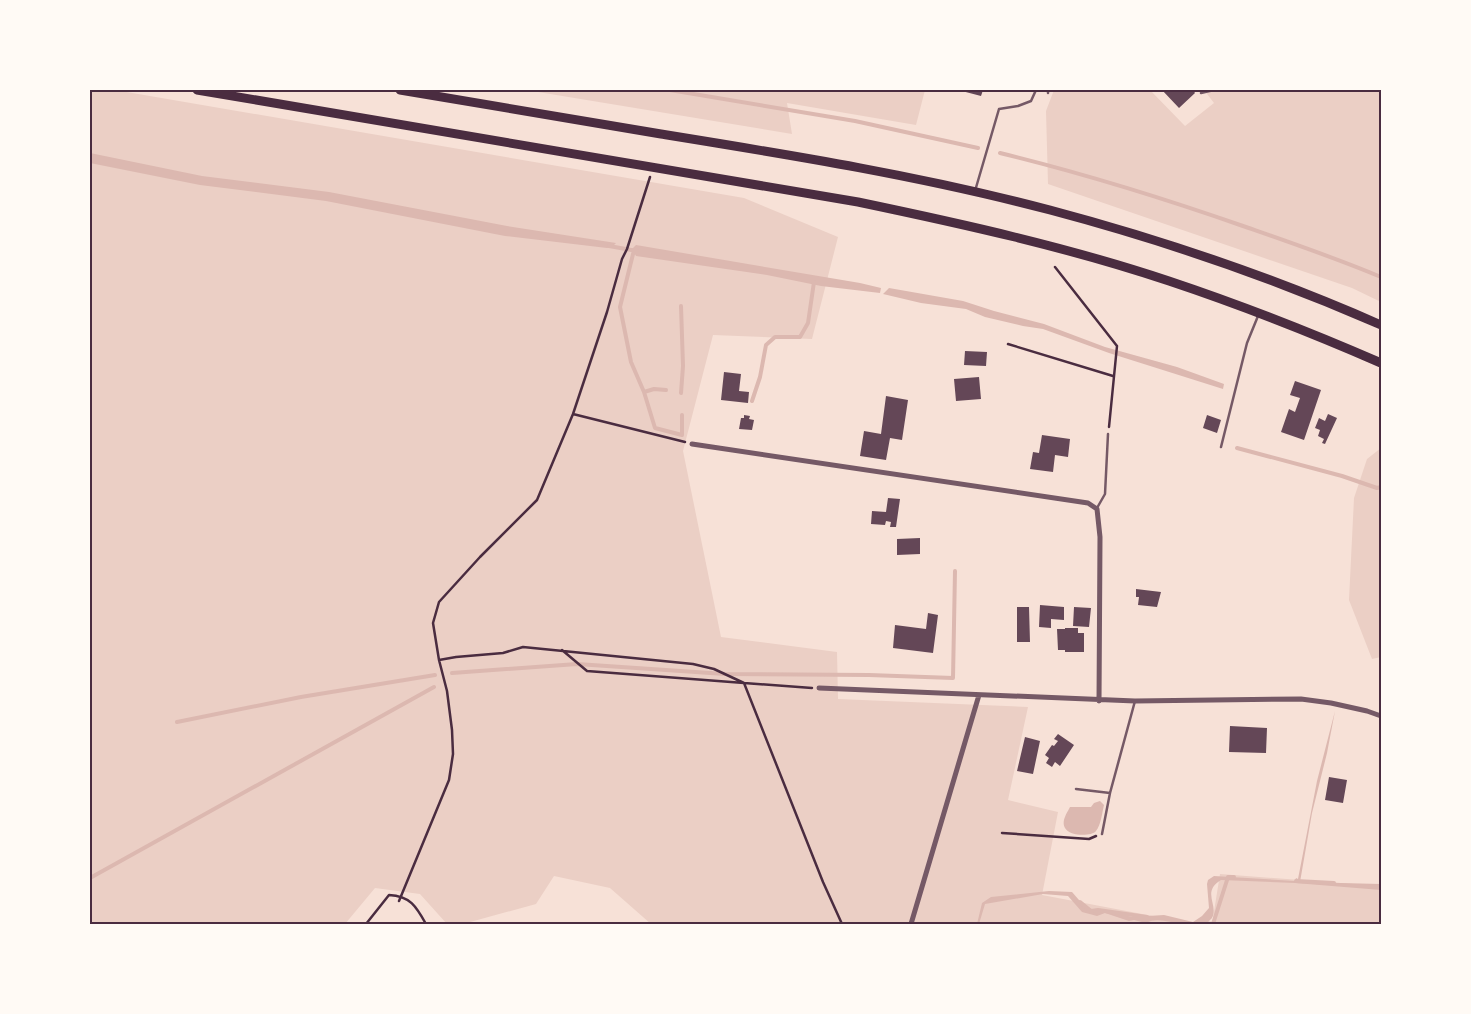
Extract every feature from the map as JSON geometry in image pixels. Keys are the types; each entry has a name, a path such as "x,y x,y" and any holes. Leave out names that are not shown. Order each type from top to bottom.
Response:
{"highway":[{"path":"197,90 858,202 963,224 1053,246 1168,280 1260,313 1381,363"},
{"path":"400,90 762,150 975,192 1048,210 1185,250 1273,280 1381,325"}],"street":[{"path":"692,444 1088,503 1097,509 1100,537 1099,700"},
{"path":"819,688 1135,701 1301,699 1349,707 1381,716"},
{"path":"911,924 979,695"}],"lane":[{"path":"975,192 999,109 1018,106 1031,101 1036,90"},
{"path":"1202,93 1214,90"},
{"path":"1221,447 1247,343 1260,313"},
{"path":"1097,509 1105,494 1108,434"},
{"path":"1102,834 1110,793 1135,701"},
{"path":"1076,789 1110,793"}],"path":[{"path":"398,901 448,780 453,754 447,691 439,660 433,623 439,602 480,557 537,500 572,414 607,312 622,258 627,249 652,168"},
{"path":"1056,267 1117,346 1108,434"},
{"path":"1008,344 1113,376"},
{"path":"572,414 692,444"},
{"path":"439,660 503,653 523,647 700,665 714,669 744,683 823,882 842,924"},
{"path":"562,650 587,671 819,688"},
{"path":"1002,832 1089,839 1102,834"},
{"path":"366,924 388,894 401,895 409,900 426,924"}],"shaded area":[{"path":"90,90 115,90 744,198 838,237 812,339 713,335 683,451 721,637 837,652 838,699 1028,707 1008,800 1058,812 1042,895 1195,924 651,924 610,888 554,876 536,904 463,924 447,924 420,894 375,888 345,924 90,924"},
{"path":"526,90 925,90 916,125 787,103 792,134"},
{"path":"1054,90 1150,90 1185,126 1214,103 1204,90 1381,90 1381,302 1352,288 1048,184 1046,111"},
{"path":"90,153 202,176 329,192 507,226 616,243 612,247 607,248 505,236 326,201 200,185 90,163"},
{"path":"636,245 881,288 880,293 821,286 767,275 636,256 632,249"},
{"path":"889,288 963,301 1044,324 1105,347 1177,367 1224,384 1223,389 1109,353 1043,329 985,317 966,309 921,303 883,294"},
{"path":"1381,448 1381,657 1372,659 1349,600 1354,498 1367,459"},
{"path":"1335,711 1312,813 1300,882 1381,884 1381,890 1295,883 1221,880 1212,889 1214,913 1206,924 1182,924 1160,920 1146,923 1134,920 1129,921 1105,913 1097,916 1082,912 1068,896 1043,894 985,904 979,924 977,924 982,903 991,897 1049,891 1072,892 1086,908 1091,909 1093,912 1101,909 1132,917 1164,915 1193,922 1209,908 1207,884 1208,880 1214,876 1295,881 1296,878 1298,879 1317,781"},
{"path":"1100,801 1104,805 1096,831 1080,835 1067,831 1064,820 1070,807 1091,807 1094,803"},
{"path":"1220,874 1381,886 1381,924 1212,924"}],"building":[{"path":"958,90 983,90 981,96"},
{"path":"1162,90 1193,90 1195,93 1179,108"},
{"path":"965,351 987,352 986,366 964,365"},
{"path":"724,372 741,374 739,391 749,392 748,403 721,400"},
{"path":"979,377 981,399 956,401 954,379"},
{"path":"1295,381 1321,390 1304,440 1281,432 1289,409 1295,412 1300,398 1290,395"},
{"path":"886,396 908,400 902,440 890,438 886,460 860,456 864,431 881,434"},
{"path":"1328,414 1337,418 1325,444 1322,443 1324,439 1318,436 1320,430 1315,428 1319,418 1325,421"},
{"path":"744,415 750,416 749,419 754,420 752,430 739,429 741,418 744,418"},
{"path":"1207,415 1221,420 1217,433 1203,428"},
{"path":"1042,435 1070,439 1068,457 1055,455 1053,472 1030,469 1033,452 1039,453"},
{"path":"888,498 900,499 896,527 890,527 891,522 886,521 885,525 871,524 872,511 886,512"},
{"path":"920,538 920,554 897,555 897,539"},
{"path":"1136,589 1161,592 1157,607 1138,605 1139,597 1136,597"},
{"path":"1040,605 1064,607 1064,620 1051,619 1051,628 1039,627"},
{"path":"1017,607 1029,607 1030,642 1017,642"},
{"path":"1074,607 1091,608 1089,627 1073,626"},
{"path":"928,613 938,615 933,653 893,648 895,625 926,629"},
{"path":"1078,628 1078,633 1084,633 1084,652 1058,650 1057,629"},
{"path":"1230,726 1267,728 1266,753 1229,752"},
{"path":"1058,734 1074,745 1060,766 1055,762 1052,767 1046,763 1049,758 1045,755 1052,745 1054,746 1058,741 1054,739"},
{"path":"1025,737 1040,741 1033,774 1017,771"},
{"path":"1329,777 1347,780 1343,803 1325,800"}],"waterway":[{"path":"670,90 855,121 978,148"},
{"path":"1000,153 1092,178 1183,206 1312,250 1381,277"},
{"path":"609,246 637,251"},
{"path":"634,250 620,307 631,362 644,392 655,428 682,435 682,415"},
{"path":"752,401 760,377 766,345 775,337 800,337 808,323 814,282"},
{"path":"681,306 683,366 681,393"},
{"path":"644,392 654,389 666,390"},
{"path":"1237,448 1342,476 1377,488 1381,487"},
{"path":"452,673 577,664 725,674 869,675 953,678 955,571"},
{"path":"177,722 301,697 435,675"},
{"path":"90,878 434,687"},
{"path":"1203,923 1213,924 1228,877 1234,877"},
{"path":"1296,881 1334,883"},
{"path":"1080,902 1091,911 1098,910 1147,917"}]}
